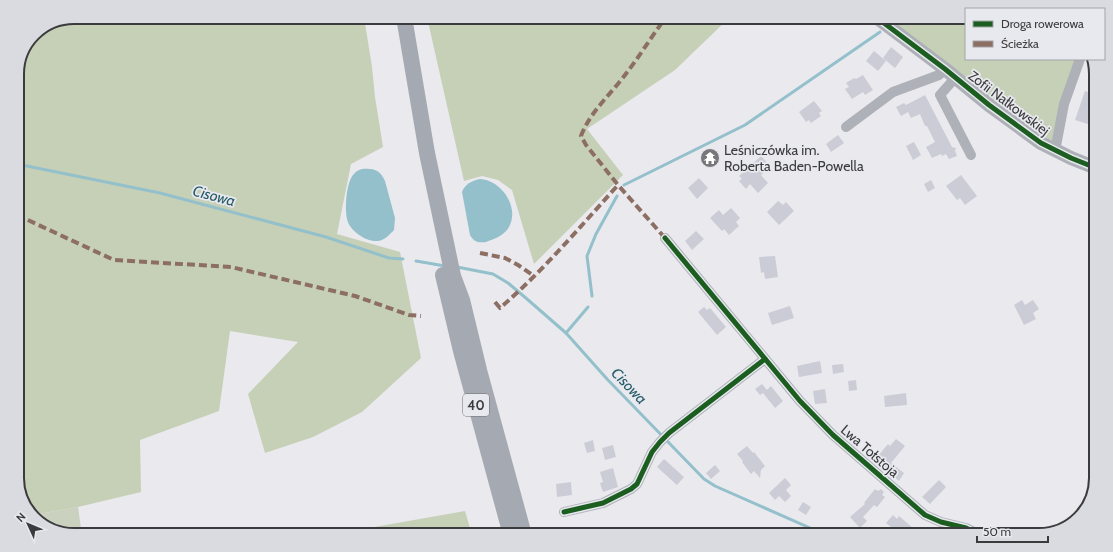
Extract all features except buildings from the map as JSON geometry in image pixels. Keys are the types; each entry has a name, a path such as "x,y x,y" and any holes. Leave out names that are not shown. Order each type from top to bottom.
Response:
{"main road":[{"name":"40","path":"395,24 414,134 448,276 461,352 509,528"},
{"name":"40","path":"405,24 443,254"},
{"name":"40","path":"448,276 462,300 475,356 522,528"}],"street":[{"name":"Zofii Nałkowskiej","path":"885,24 950,73 1026,134 1055,151 1089,165"},
{"path":"1055,151 1064,104 1080,60"},
{"name":"Zofii Nałkowskiej","path":"950,73 940,95 971,155"},
{"path":"846,127 893,92 939,75 950,73"},
{"name":"Lwa Tołstoja","path":"665,238 800,401 833,435 924,515 941,522 966,528"},
{"path":"564,512 603,503 631,489 637,484 652,452 660,442 765,359"}],"green space":[{"path":"74,24 365,24 383,147 351,164 337,234 400,252 421,358 362,412 313,437 265,453 248,394 298,342 230,331 219,411 140,440 141,492 48,512 48,504 31,504 25,487 24,71 32,46 46,32 65,25"},
{"path":"429,24 723,24 675,70 587,129 623,175 534,264 512,190 498,180 482,176 464,181"},
{"path":"893,24 965,24 965,60 1076,60 1052,142"},
{"path":"78,507 81,528 65,527 48,521 48,512"},
{"path":"465,511 470,528 369,528"}],"water":[{"path":"362,169 376,170 381,174 385,181 395,218 394,230 380,241 373,241 364,238 352,229 348,222 346,197 349,183 355,173"},
{"path":"480,179 496,185 502,190 511,205 512,214 511,222 507,230 500,236 486,242 475,241 470,235 462,192 469,183"}],"waterway":[{"path":"624,185 745,125 880,32"},
{"name":"Cisowa","path":"24,165 160,193 326,237 389,258 403,259"},
{"path":"592,296 587,256 596,234 617,196"},
{"name":"Cisowa","path":"416,261 445,266"},
{"name":"Cisowa","path":"457,267 493,274 508,283 527,299 566,333 607,379 704,479 715,486 810,528"},
{"path":"566,333 588,307"}],"marked path":[{"path":"661,24 630,68 595,111 581,136 586,145 618,185 665,238"},
{"path":"495,302 500,308 516,294 561,248 618,185"},
{"path":"24,218 114,260 231,267 355,296 409,315 421,316"},
{"path":"480,253 505,258 534,276"}],"cycle path":[{"path":"885,24 945,69 989,105 1041,143 1089,165"},
{"path":"665,238 800,401 833,435 925,515 941,522 966,528"},
{"path":"564,512 603,503 631,489 637,484 652,452 669,433 765,359"}],"place":[{"name":"Leśniczówka im. Roberta Baden-Powella","path":"710,158"}]}
